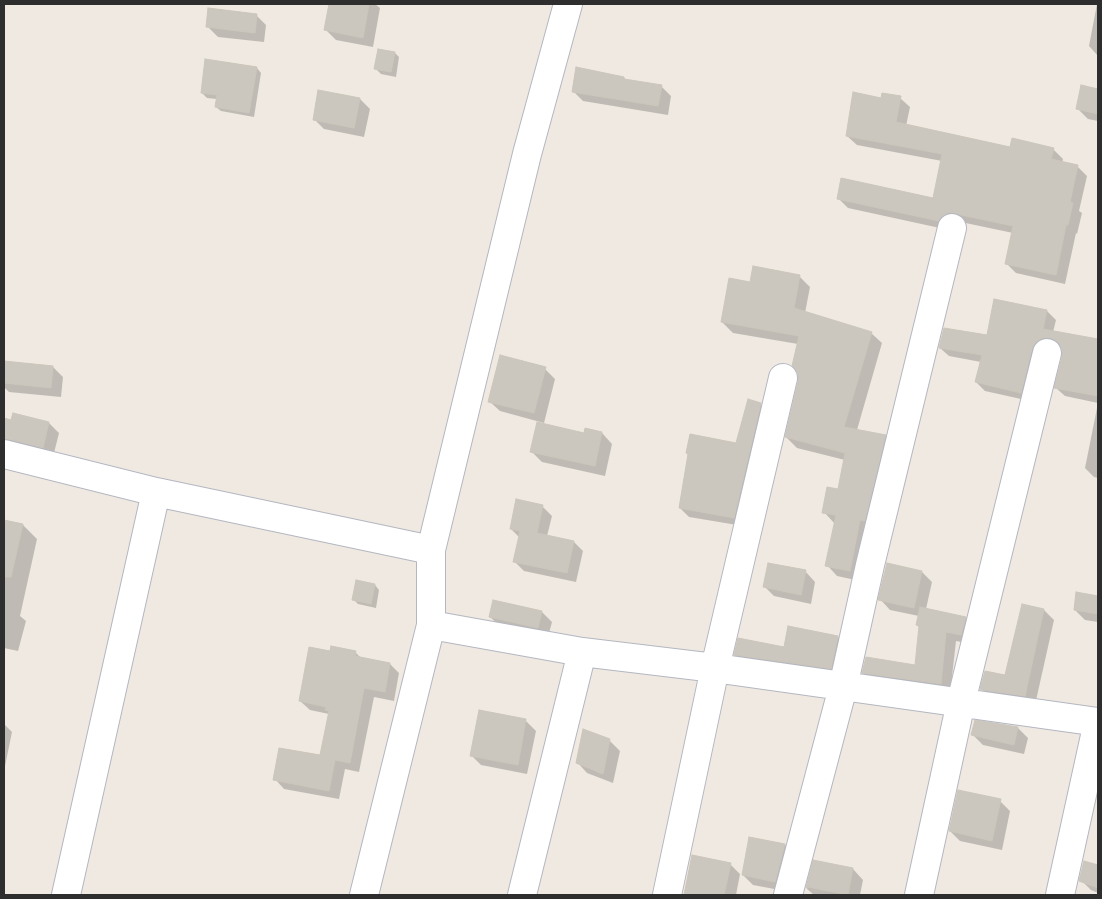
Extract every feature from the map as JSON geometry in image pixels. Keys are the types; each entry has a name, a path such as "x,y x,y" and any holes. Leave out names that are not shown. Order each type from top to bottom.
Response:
{"street":[{"path":"364,895 431,625 431,550 527,154 566,4"},
{"path":"788,895 843,686 870,565 952,228"},
{"path":"918,895 960,702 1047,353"},
{"path":"667,895 715,668 783,378"},
{"path":"4,454 156,492 431,550"},
{"path":"66,895 156,492"},
{"path":"431,625 582,652 715,668 1098,722 1060,895"},
{"path":"522,895 582,652"}],"building":[{"path":"329,4 369,4 363,38 324,30"},
{"path":"208,8 257,14 255,33 206,27"},
{"path":"378,49 395,52 391,72 374,69"},
{"path":"205,59 257,67 249,113 215,107 217,95 201,93"},
{"path":"576,67 624,77 624,79 662,85 658,106 572,92"},
{"path":"1081,85 1098,89 1098,114 1076,109"},
{"path":"318,90 360,98 354,128 313,120"},
{"path":"853,92 881,98 882,93 901,96 896,122 1010,147 1012,138 1054,148 1051,159 1078,165 1070,202 1073,203 1068,225 1066,225 1056,275 1005,264 1013,226 947,212 939,221 837,199 841,178 933,198 942,154 846,136"},
{"path":"753,266 800,275 794,308 872,332 844,427 886,435 865,521 860,520 850,571 825,566 836,515 822,513 827,487 838,489 845,453 785,437 798,382 798,373 792,366 799,336 721,322 729,278 750,282"},
{"path":"994,299 1047,310 1043,329 1098,339 1098,396 1054,388 1062,357 1062,349 1058,342 1051,338 1042,338 1035,343 1021,393 975,382 982,355 939,348 944,328 987,335"},
{"path":"500,355 546,367 534,413 488,402"},
{"path":"4,361 53,366 51,388 4,383"},
{"path":"748,399 761,403 734,518 679,508 690,434 736,443"},
{"path":"13,413 49,422 43,448 4,439 4,418 11,420"},
{"path":"537,422 584,433 585,428 602,432 595,466 530,452"},
{"path":"516,499 543,505 537,533 574,541 567,573 513,562 520,531 510,529"},
{"path":"4,520 23,524 11,577 4,577"},
{"path":"768,563 806,570 801,595 763,587"},
{"path":"887,563 922,571 914,608 878,600"},
{"path":"356,580 375,584 371,604 352,600"},
{"path":"1076,592 1098,596 1098,614 1074,610"},
{"path":"493,600 542,611 538,628 489,617"},
{"path":"1022,604 1044,609 1025,696 982,690 980,689 985,671 1005,675"},
{"path":"920,607 966,617 961,635 946,632 941,684 862,673 866,657 915,665 919,626 916,625"},
{"path":"788,626 838,636 831,669 734,655 738,638 784,647"},
{"path":"331,646 356,651 355,656 390,663 385,692 364,688 350,763 335,760 329,791 273,780 279,748 320,755 329,711 325,710 326,707 299,701 309,647 330,651"},
{"path":"479,710 526,719 518,765 470,756"},
{"path":"975,720 1018,727 1014,745 971,735"},
{"path":"583,729 610,739 603,774 576,763"},
{"path":"958,790 1001,799 992,841 949,831"},
{"path":"749,837 785,844 775,882 742,875"},
{"path":"692,855 731,863 724,895 684,895"},
{"path":"813,860 853,868 848,895 806,888"},
{"path":"1084,861 1098,865 1098,888 1079,881"}]}
